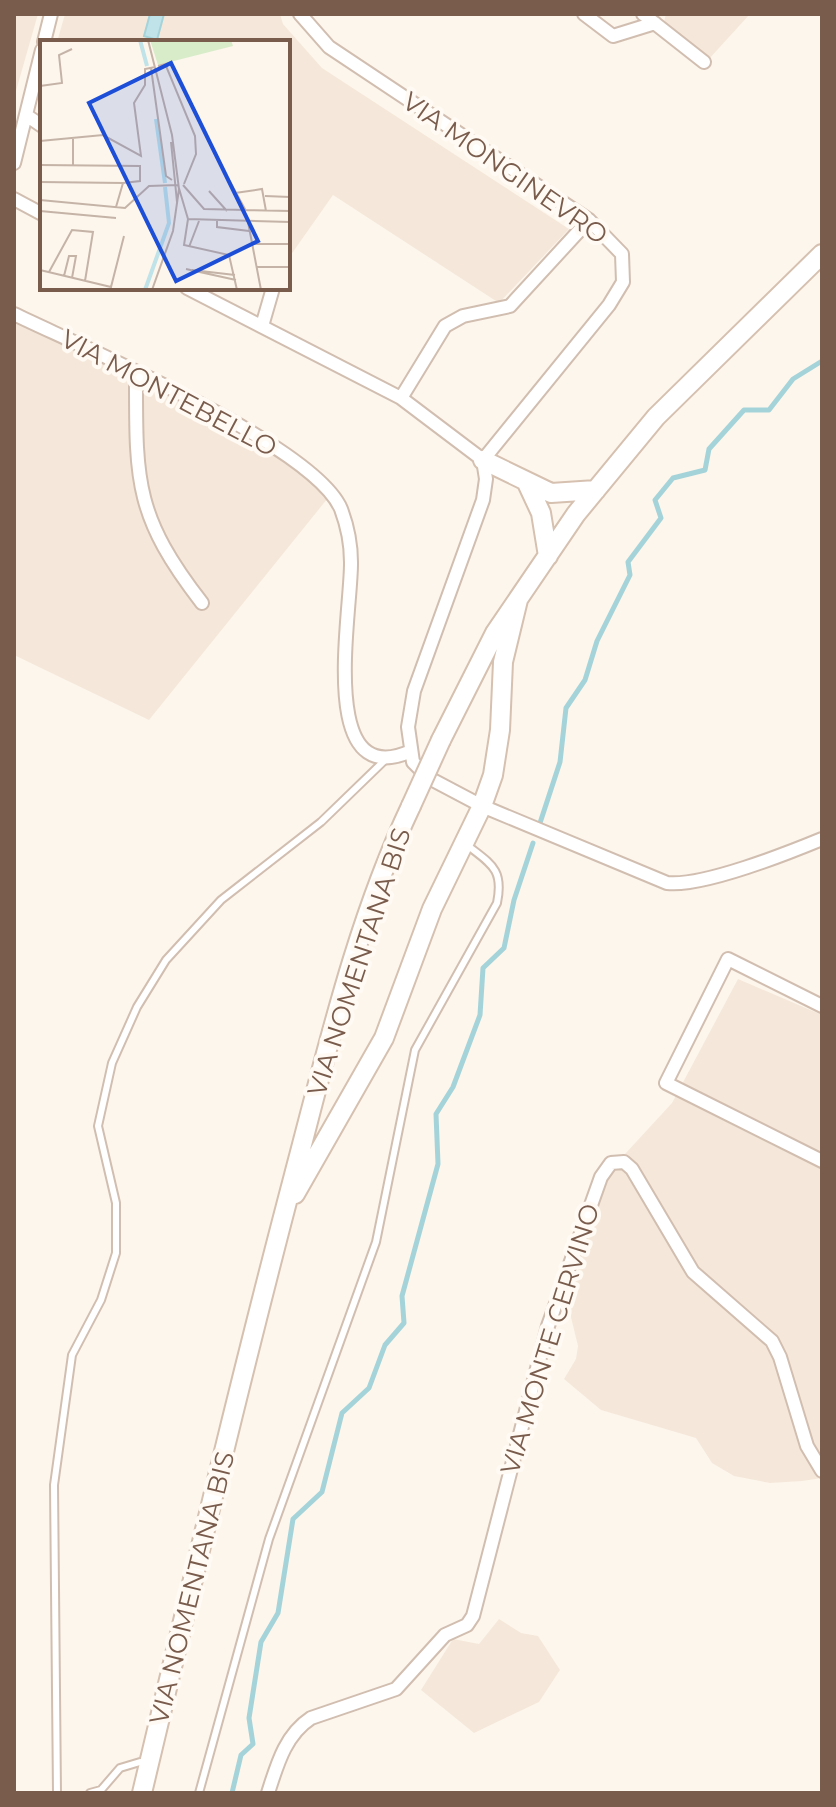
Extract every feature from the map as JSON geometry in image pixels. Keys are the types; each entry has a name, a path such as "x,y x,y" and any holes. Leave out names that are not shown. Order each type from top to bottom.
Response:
{"main road":[{"name":"VIA NOMENTANA BIS","path":"142,1793 284,1214 335,1022 389,855 441,740 495,633 548,556 596,490 656,417 822,254"},
{"path":"483,460 551,493 596,490"},
{"path":"527,483 541,513 548,556"},
{"path":"284,1214 378,1050 432,909 482,806 498,745 503,662 518,600"}],"street":[{"path":"44,40 51,14"},
{"name":"VIA MONGINEVRO","path":"300,14 315,34 338,53 589,220 622,254 623,282 609,305 483,460"},
{"path":"584,14 613,36 655,23"},
{"path":"643,14 704,62"},
{"path":"14,163 40,58"},
{"path":"26,115 40,125"},
{"path":"14,199 40,213"},
{"path":"401,398 445,326 463,316 510,306 589,220"},
{"path":"191,290 401,398 483,460 486,479 483,500 411,703 408,727 413,762 429,778 482,806 603,858 674,884 786,854 822,839"},
{"path":"262,326 272,290"},
{"name":"VIA MONTEBELLO","path":"14,314 136,373 278,449 315,476 337,501 346,525 351,561 347,719 358,745 385,760"},
{"path":"136,373 136,450 142,495 160,545 202,603"},
{"path":"385,760 411,751"},
{"path":"822,1006 728,959 666,1083 822,1161"},
{"name":"VIA MONTE CERVINO","path":"268,1793 288,1742 299,1726 311,1718 396,1689 445,1635 467,1625 473,1616 548,1326 601,1177 611,1163 624,1162 632,1169 693,1272 772,1341 780,1357 807,1446 822,1471"}],"lane":[{"path":"57,1793 57,1515 54,1485 72,1355 101,1300 116,1253 116,1203 98,1126 112,1063 137,1007 166,960 221,900 321,822 385,760"},
{"path":"199,1793 269,1539 376,1242 415,1050 497,903 501,882 493,865 464,843"},
{"path":"90,1793 101,1790 120,1768 140,1762"}],"shaded area":[{"path":"14,14 38,14 14,98"},
{"path":"65,14 280,14 283,24 322,68 569,229 499,303 333,195 290,256 290,40 58,40"},
{"path":"666,14 750,14 709,59 664,22"},
{"path":"14,314 239,425 332,493 149,720 14,655"},
{"path":"738,979 822,1015 822,1478 802,1481 770,1483 734,1476 712,1463 696,1438 601,1410 564,1379 576,1359 578,1346 569,1309 584,1244 613,1167 672,1103"},
{"path":"499,1619 521,1633 538,1636 560,1670 539,1702 474,1733 421,1690 453,1639 479,1644"}],"water":[{"path":"150,14 164,14 157,40 144,36"}],"waterway":[{"path":"540,823 560,762 566,708 585,680 597,641 630,575 628,562 661,518 655,500 673,478 705,470 709,449 744,410 769,410 793,379 822,361"},
{"path":"232,1793 241,1755 253,1744 249,1718 261,1642 278,1613 293,1519 322,1492 342,1413 369,1388 385,1345 404,1323 402,1296 438,1164 436,1114 453,1087 480,1015 483,968 504,948 514,900 533,843"}]}
